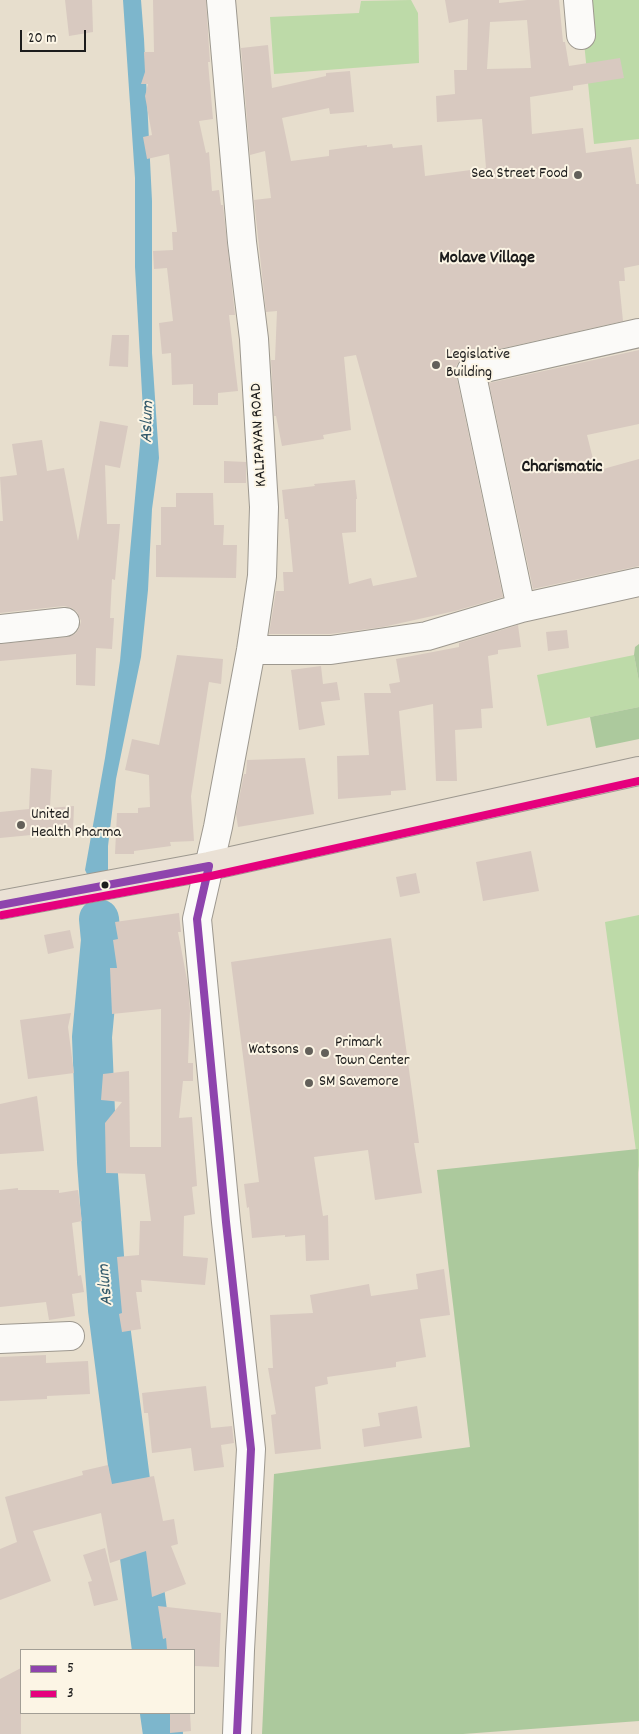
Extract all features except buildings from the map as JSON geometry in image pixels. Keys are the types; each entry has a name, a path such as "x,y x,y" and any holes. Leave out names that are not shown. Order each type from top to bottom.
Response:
{"main road":[{"path":"0,905 208,866 639,771"}],"street":[{"name":"KALIPAYAN ROAD","path":"221,0 242,242 254,339 264,507 262,576 252,650 218,827 197,919 226,1222 251,1449 237,1734"},
{"path":"578,0 581,35"},
{"path":"521,608 471,371 639,333"},
{"path":"252,650 331,650 427,636 521,608 639,582"},
{"path":"0,629 65,622"},
{"path":"0,1339 70,1336"}],"green space":[{"path":"411,0 418,13 419,63 274,74 270,17 359,13 361,1"},
{"path":"583,0 639,0 639,139 594,144 584,42"},
{"path":"639,644 639,682 634,655 635,647"},
{"path":"634,655 639,682 639,707 547,726 537,675"},
{"path":"639,707 639,739 596,748 590,717"},
{"path":"639,915 639,1173 605,922"},
{"path":"638,1149 639,1721 463,1734 262,1734 274,1474 470,1447 437,1170"}],"water":[{"path":"123,0 141,0 152,201 152,353 159,458 152,509 148,590 141,657 116,779 108,846 108,870 88,876 85,870 120,661 143,411 135,267 135,178"}],"waterway":[{"name":"Aslum","path":"99,919 101,940 92,1037 97,1162 108,1310 152,1649"},
{"name":"Aslum","path":"160,1714 163,1734"}],"transit line":[{"name":"3","path":"2,915 211,876 639,781"},
{"name":"5","path":"209,866 197,919 226,1222 251,1449 237,1734"},
{"name":"5","path":"0,905 209,866"}],"place":[{"name":"Sea Street Food","path":"578,175"},
{"name":"Legislative Building","path":"436,365"},
{"name":"United Health Pharma","path":"21,825"},
{"name":"Watsons","path":"309,1051"},
{"name":"Primark Town Center","path":"325,1053"},
{"name":"SM Savemore","path":"309,1083"}],"district":[{"name":"Molave Village","path":"487,260"},
{"name":"Charismatic","path":"562,469"}]}
